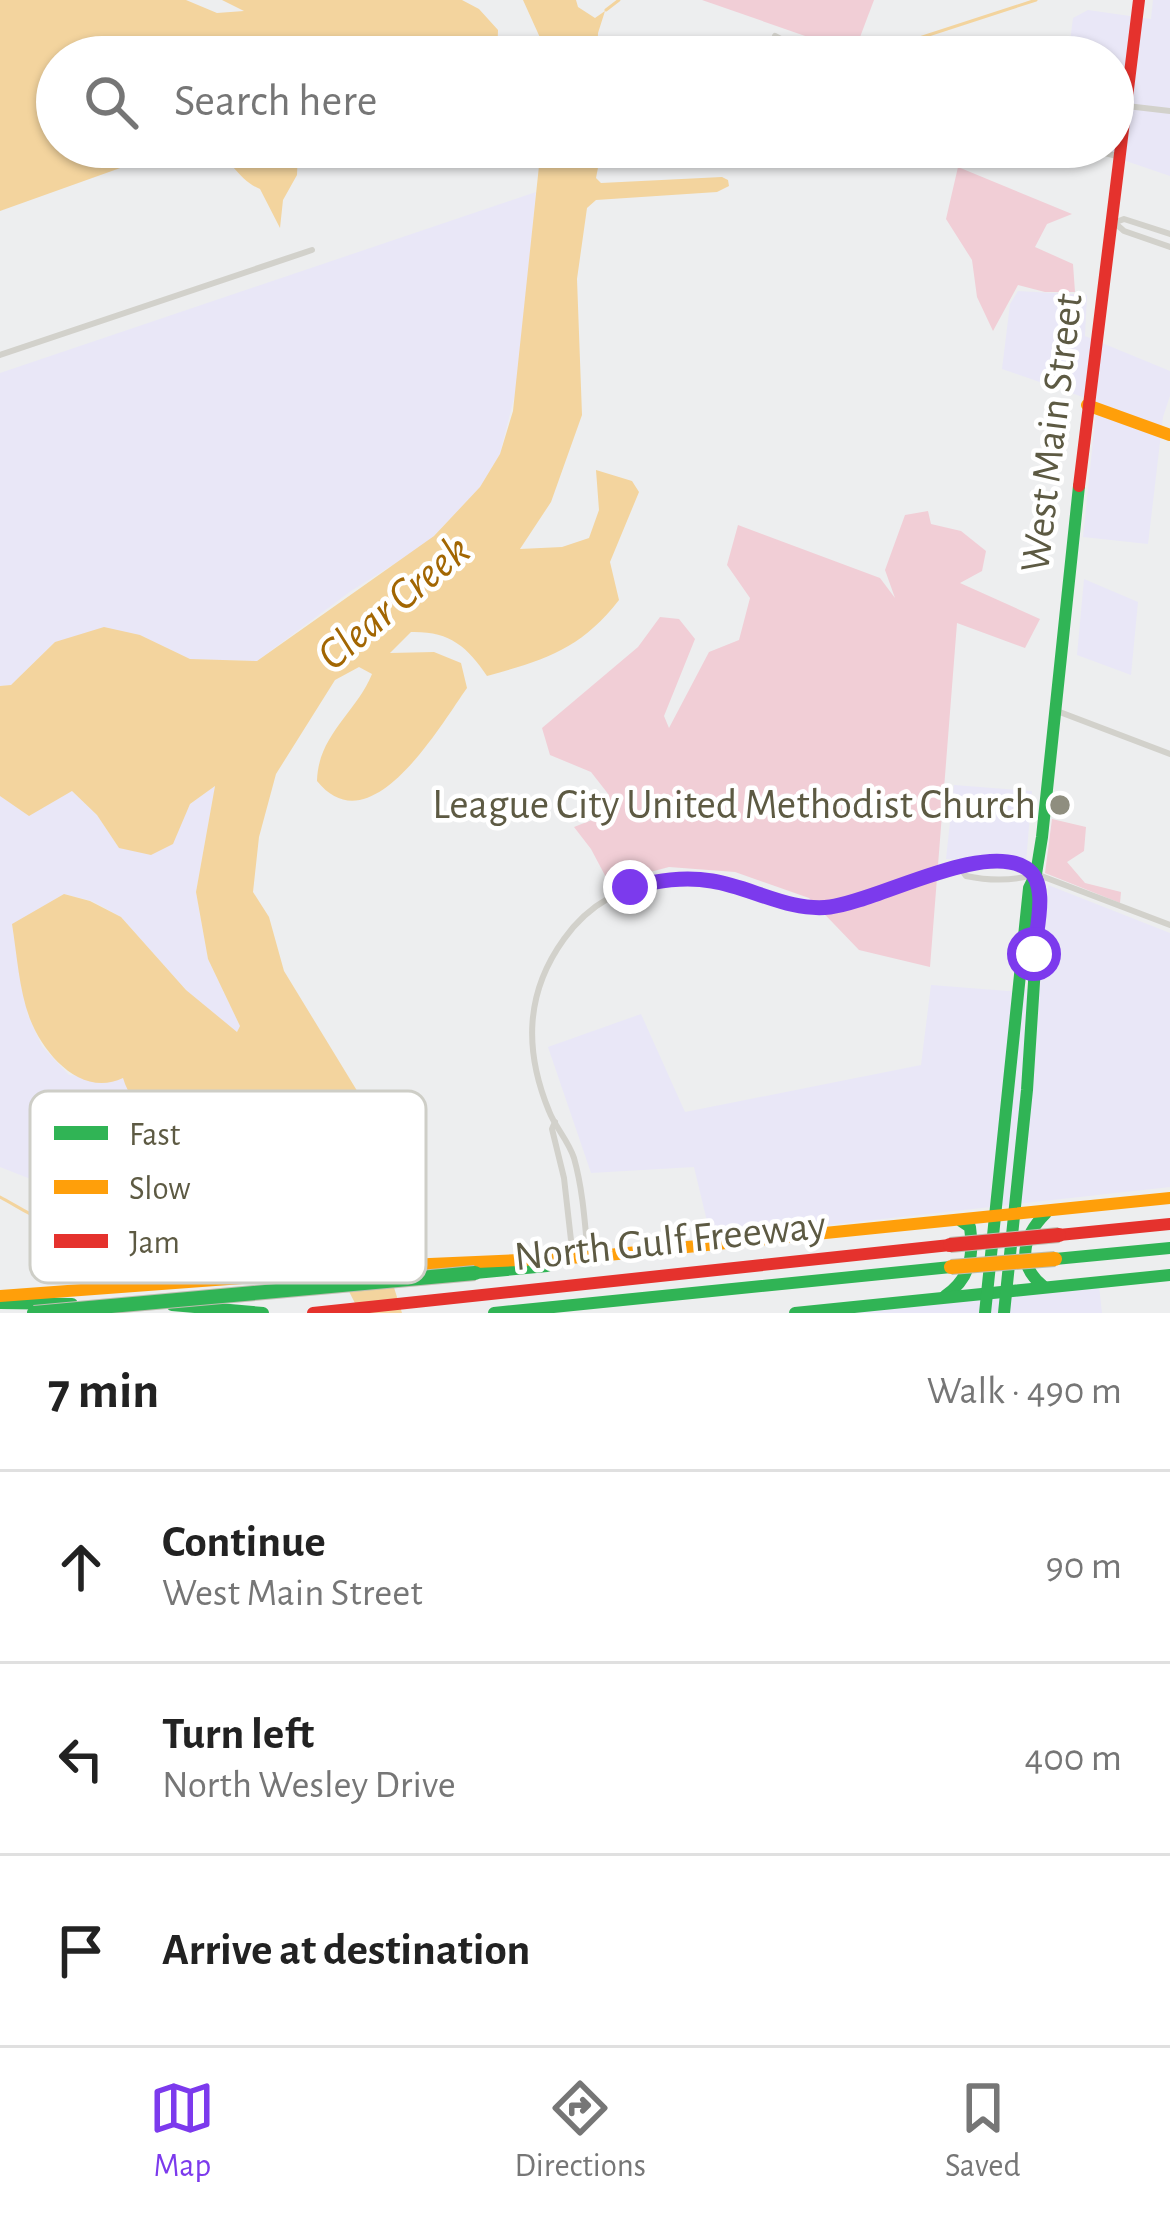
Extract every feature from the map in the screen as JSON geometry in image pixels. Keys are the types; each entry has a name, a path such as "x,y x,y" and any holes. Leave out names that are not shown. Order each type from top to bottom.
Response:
{"main road":[{"name":"West Main Street","path":"1133,36 1138,0"},
{"name":"West Main Street","path":"986,1301 1029,888 1116,168"},
{"path":"1087,405 1170,435"},
{"name":"West Main Street","path":"1004,1313 1022,1152 1040,890 1033,874"},
{"path":"426,1265 569,1258 1170,1198"},
{"path":"1043,1287 1024,1268 1027,1236 1035,1222 1051,1210"},
{"path":"940,1299 968,1276 973,1242 970,1227 959,1220"},
{"name":"North Gulf Freeway","path":"313,1313 1170,1222"},
{"name":"North Gulf Freeway","path":"494,1313 1170,1248"},
{"path":"426,1278 547,1266 569,1258"},
{"path":"795,1313 940,1299 986,1301 1006,1292 1170,1275"},
{"path":"0,1299 192,1283"},
{"path":"34,1313 373,1283"},
{"path":"0,1299 203,1306 262,1313"}],"street":[{"path":"1134,106 1170,111"},
{"path":"1170,234 1124,219 1113,224 1170,247"},
{"path":"0,355 312,250"},
{"path":"1054,710 1170,754"},
{"path":"569,1258 573,1156 555,1122 532,1056 530,1024 544,965 570,930 605,898 630,887 675,878 715,881 800,906 829,907 987,862 1024,866 1033,874 1170,925"},
{"path":"961,869 966,876 1021,881 1033,874"},
{"path":"555,1122 552,1129 564,1178 569,1258"}],"shaded area":[{"path":"702,0 874,0 860,36 805,36"},
{"path":"1153,0 1170,0 1170,176 1134,164 1134,36 1071,36 1073,18 1088,10 1151,19"},
{"path":"958,168 1072,214 1047,224 1035,247 1073,264 1075,292 1045,292 1018,285 993,331 977,297 972,260 946,219"},
{"path":"536,192 517,386 500,454 480,487 426,544 351,591 257,661 190,659 140,635 55,642 11,685 0,686 0,373"},
{"path":"1018,291 1087,295 1085,336 1170,371 1148,544 1083,537 1097,402 1002,369 1010,304"},
{"path":"928,511 931,524 961,531 986,551 982,571 960,583 1040,619 1025,648 957,623 930,967 859,950 809,898 735,872 669,867 609,883 574,827 602,816 609,795 591,772 550,755 542,728 638,647 660,617 679,619 695,639 664,716 669,728 709,652 739,640 750,598 727,565 738,525 880,578 895,598 885,570 905,515"},
{"path":"1084,579 1138,602 1131,675 1077,655"},
{"path":"954,785 1032,791 1026,862 946,859"},
{"path":"215,786 196,892 208,959 240,1026 237,1033 186,990 121,917 92,901 64,894 12,925 28,1015 42,1046 69,1075 123,1078 131,1091 30,1091 30,1179 0,1167 0,796 29,815 72,791 97,815 119,848 171,845 190,804"},
{"path":"1052,819 1086,827 1084,851 1067,862 1085,883 1121,892 1120,903 1045,873"},
{"path":"1048,885 1170,933 1170,1187 711,1238 694,1167 591,1173 548,1047 641,1014 685,1112 921,1065 931,985 1008,991 1040,988"},
{"path":"1099,1286 1102,1313 852,1313"}],"water":[{"path":"0,0 186,0 217,13 244,11 222,0 462,0 479,9 498,30 498,36 36,36 36,168 120,168 0,211"},
{"path":"523,0 576,0 578,7 595,18 605,11 598,36 539,36"},
{"path":"235,168 297,168 283,200 280,228 260,189"},
{"name":"Clear Creek","path":"539,168 598,168 596,178 601,183 728,180 729,186 717,192 596,200 587,208 577,279 582,415 551,502 520,549 562,547 589,538 599,510 596,470 632,481 639,492 610,562 619,600 576,641 487,676 456,642 411,632 390,653 434,652 461,663 467,688 401,775 359,800 337,798 317,781 324,750 372,674 359,667 335,680 276,774 259,837 253,892 269,917 284,971 357,1091 128,1091 123,1078 108,1083 79,1078 55,1059 36,1033 26,1008 12,924 64,894 90,901 121,917 186,990 237,1032 240,1026 208,959 196,892 215,786 190,804 173,844 151,855 119,848 97,815 72,791 29,816 0,796 0,686 11,685 55,642 104,627 140,635 190,659 257,661 434,536 480,487 500,454 513,411"},
{"path":"345,1283 393,1283 402,1313 360,1313"}],"waterway":[{"path":"606,10 619,0"},
{"path":"925,36 1036,0"},
{"path":"0,1197 30,1214"}],"traffic: fast":[{"path":"985,1313 1029,888 1042,837 1079,486"},
{"path":"1004,1313 1027,1090 1040,890 1036,875"},
{"path":"1044,1287 1029,1269 1026,1250 1032,1231 1046,1213"},
{"path":"945,1296 960,1282 970,1257 970,1227 961,1221"},
{"path":"1055,1259 1170,1248"},
{"path":"475,1273 547,1266 565,1259"},
{"path":"494,1313 951,1267"},
{"path":"426,1277 475,1273"},
{"path":"795,1313 1170,1275"},
{"path":"34,1313 365,1283"},
{"path":"0,1303 72,1304"},
{"path":"172,1305 263,1313"}],"traffic: slow":[{"path":"1087,405 1170,435"},
{"path":"426,1264 588,1257 1170,1198"},
{"path":"951,1267 1055,1259"},
{"path":"0,1296 175,1283"}],"traffic: jam":[{"path":"1134,40 1139,0"},
{"path":"1079,486 1118,168"},
{"path":"1059,1235 1170,1224"},
{"path":"950,1245 1059,1235"},
{"path":"313,1313 950,1245"}],"place":[{"name":"League City United Methodist Church","path":"1060,805"}],"route":[{"path":"630,887 675,878 715,881 800,906 829,907 977,862 1024,866 1036,874 1040,890 1034,954"}]}
